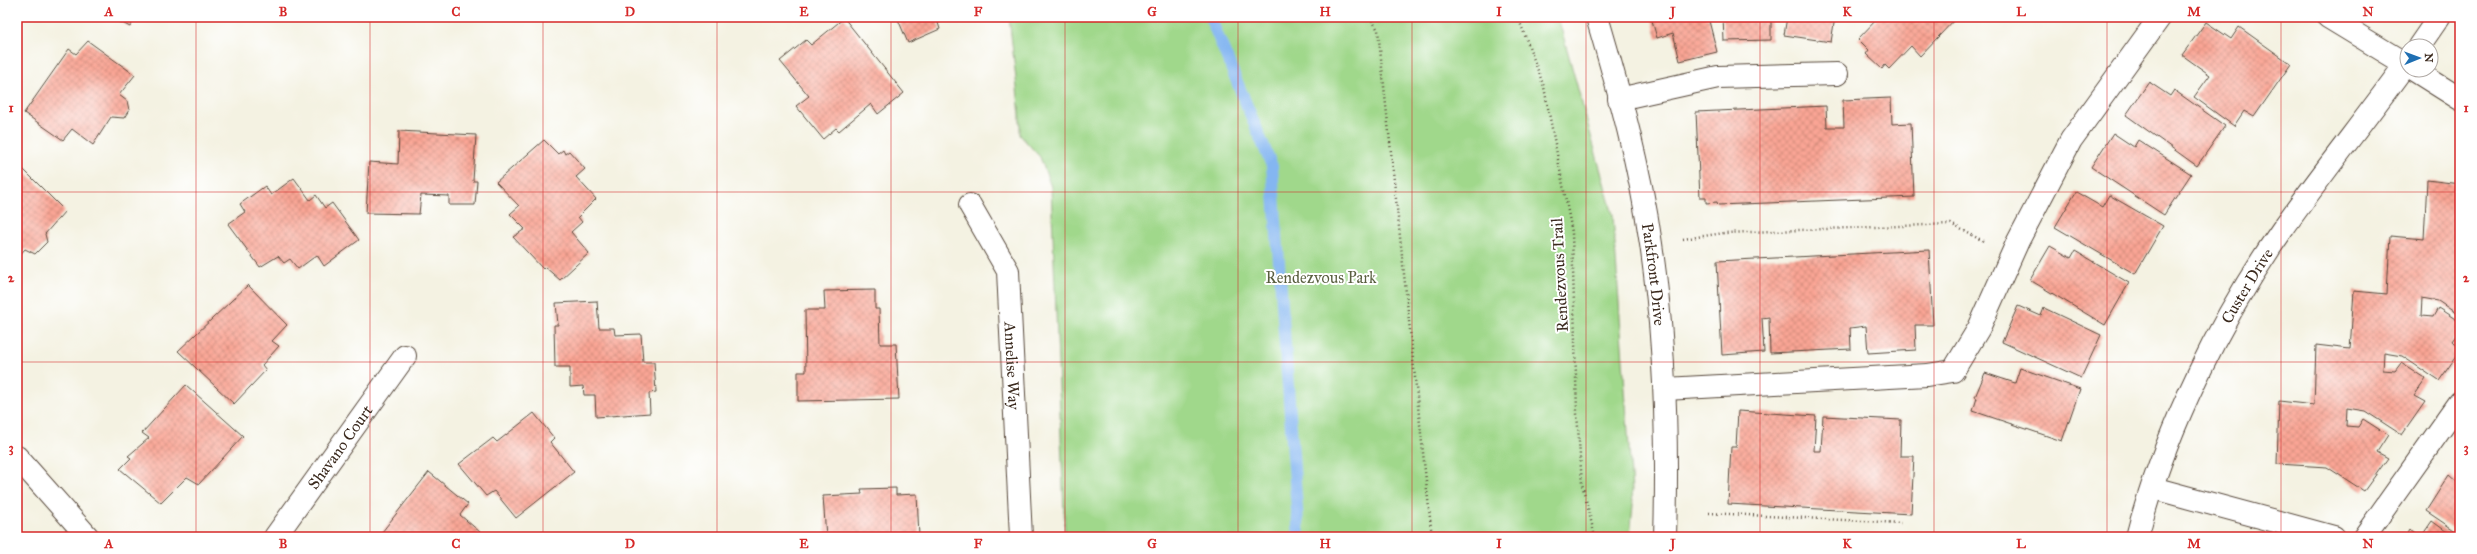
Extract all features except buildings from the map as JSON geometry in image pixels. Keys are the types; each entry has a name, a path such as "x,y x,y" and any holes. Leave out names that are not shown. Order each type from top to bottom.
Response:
{"street":[{"name":"Parkfront Drive","path":"1597,17 1636,162 1651,244 1665,388 1667,465 1665,537"},
{"path":"1665,388 1927,376 1953,370 1979,328 2012,256 2071,140 2160,17"},
{"path":"2328,17 2399,60"},
{"path":"2425,38 2440,17"},
{"path":"1619,99 1718,77 1837,74"},
{"name":"Custer Drive","path":"2137,537 2153,488 2188,396 2222,328 2282,230 2399,78"},
{"path":"2427,78 2460,99"},
{"name":"Annelise Way","path":"970,204 1008,270 1021,537"},
{"name":"Shavano Court","path":"275,537 405,356"},
{"path":"2364,537 2460,402"},
{"path":"17,457 88,537"},
{"path":"2153,488 2334,537"}],"path":[{"path":"1370,17 1378,30 1432,537"},
{"name":"Rendezvous Trail","path":"1518,17 1544,87 1572,232 1577,413 1582,484 1595,537"},
{"path":"1679,239 1724,233 1951,224 2012,256"},
{"path":"1708,513 1901,523"}],"green space":[{"name":"Rendezvous Park","path":"1009,17 1558,17 1613,215 1633,505 1630,537 1065,537 1051,187 1040,157 1020,135 1020,115"}],"waterway":[{"path":"1210,17 1272,166 1299,537"}]}
